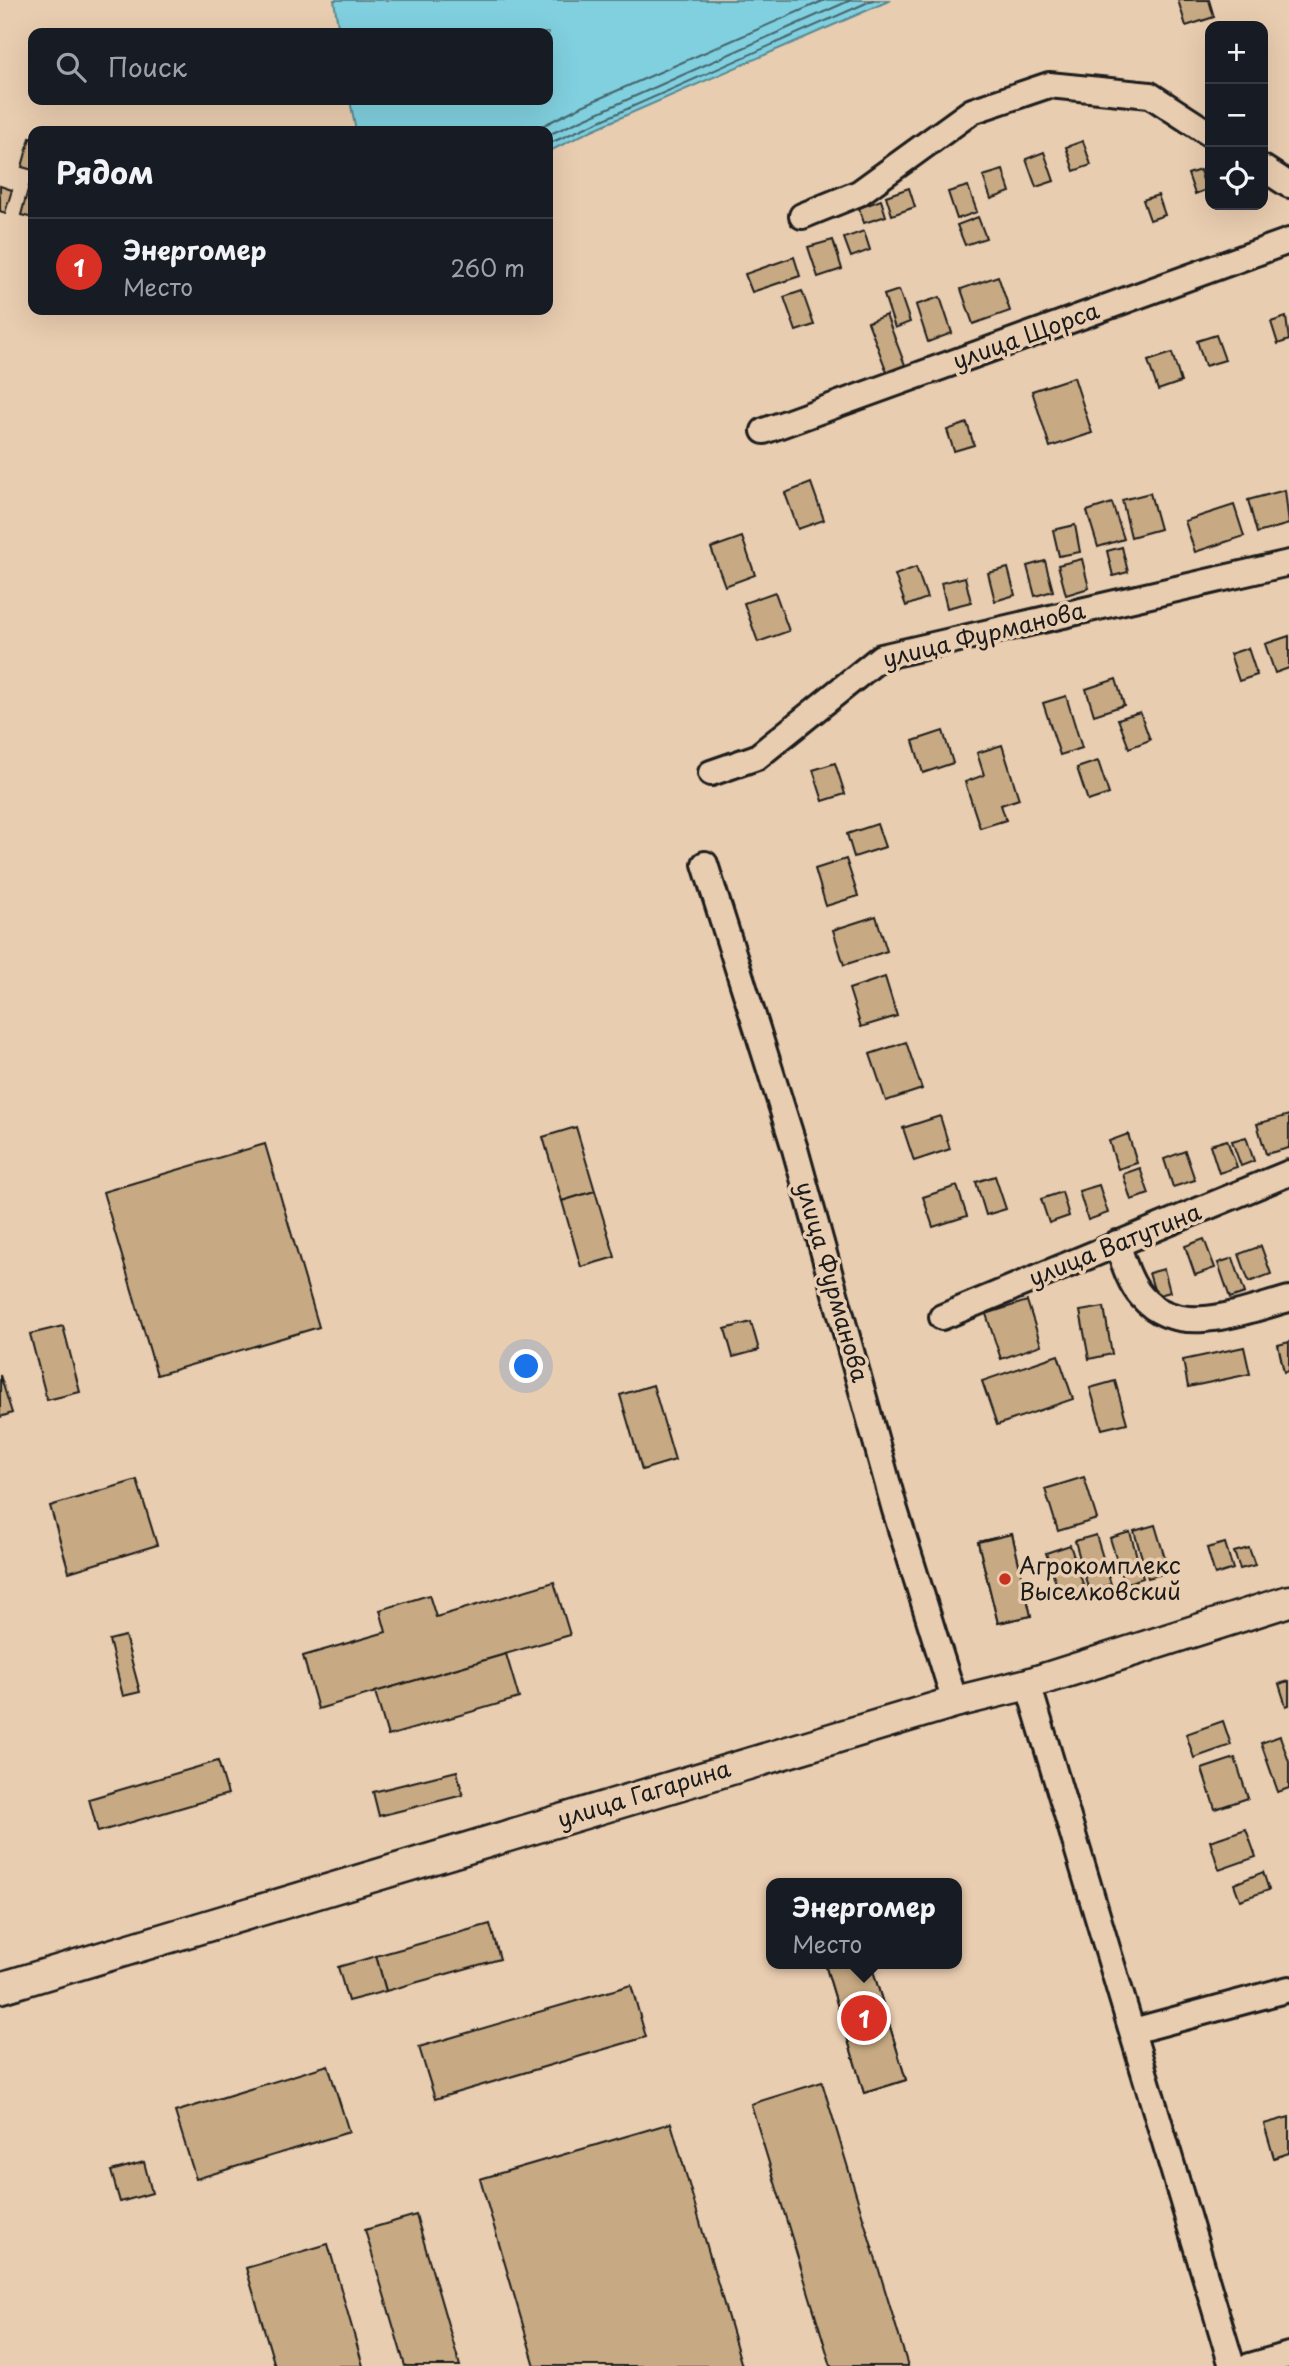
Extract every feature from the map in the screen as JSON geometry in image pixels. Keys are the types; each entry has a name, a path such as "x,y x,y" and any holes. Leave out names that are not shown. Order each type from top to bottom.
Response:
{"main road":[{"name":"улица Гагарина","path":"0,1988 955,1702 1028,1684 1289,1601"}],"street":[{"path":"802,216 859,192 972,111 1049,85 1150,95 1205,131"},
{"path":"1268,171 1289,185"},
{"name":"улица Щорса","path":"764,431 1289,241"},
{"name":"улица Фурманова","path":"711,773 757,757 881,657 1289,563"},
{"name":"улица Фурманова","path":"705,864 795,1149 895,1510 955,1702"},
{"name":"улица Ватутина","path":"942,1317 1289,1174"},
{"path":"1117,1243 1141,1296 1165,1315 1190,1321 1289,1299"},
{"path":"1028,1684 1232,2366"},
{"path":"1133,2031 1289,1989"},
{"path":"1250,2366 1289,2355"}],"water":[{"path":"334,0 891,0 553,150 553,126 355,126 351,105 553,105 553,28 338,28"}],"building":[{"path":"1178,0 1209,0 1214,17 1186,26"},
{"path":"1083,141 1091,165 1074,171 1066,147"},
{"path":"28,145 28,169 22,167"},
{"path":"1044,152 1054,181 1036,187 1026,159"},
{"path":"1003,170 1010,192 991,199 983,176"},
{"path":"1200,170 1205,190 1195,194 1188,174"},
{"path":"0,186 12,190 5,213 0,211"},
{"path":"968,186 977,212 957,219 948,192"},
{"path":"909,188 915,207 892,215 886,196"},
{"path":"28,190 28,217 21,215"},
{"path":"1158,195 1165,215 1150,220 1143,200"},
{"path":"881,200 886,216 864,223 859,208"},
{"path":"978,217 986,238 965,245 957,225"},
{"path":"864,231 870,250 851,257 844,238"},
{"path":"833,240 842,269 818,277 808,247"},
{"path":"794,257 800,276 752,292 745,274"},
{"path":"998,276 1010,311 973,324 961,289"},
{"path":"899,290 910,322 895,328 884,295"},
{"path":"802,291 814,325 796,331 784,297"},
{"path":"940,297 952,333 928,342 916,305"},
{"path":"886,315 905,365 887,372 868,322"},
{"path":"1286,317 1289,340 1278,344 1271,322"},
{"path":"1216,335 1225,360 1205,366 1197,341"},
{"path":"1172,353 1181,382 1158,390 1148,361"},
{"path":"1074,377 1092,433 1050,447 1032,391"},
{"path":"967,423 974,445 954,451 947,430"},
{"path":"811,483 824,520 798,529 785,493"},
{"path":"1285,490 1289,524 1257,533 1248,500"},
{"path":"1150,493 1160,529 1131,537 1122,500"},
{"path":"1112,503 1124,539 1098,547 1087,511"},
{"path":"1234,505 1244,536 1195,552 1185,521"},
{"path":"1075,525 1080,552 1059,556 1053,530"},
{"path":"742,537 755,575 725,586 711,548"},
{"path":"1122,547 1128,572 1113,576 1107,551"},
{"path":"1082,559 1089,588 1066,595 1058,565"},
{"path":"1045,561 1053,591 1035,596 1027,566"},
{"path":"916,567 927,598 906,606 895,575"},
{"path":"1008,568 1015,595 995,601 988,573"},
{"path":"965,577 971,602 947,608 941,583"},
{"path":"775,592 789,631 758,642 744,603"},
{"path":"1289,636 1289,668 1275,673 1265,644"},
{"path":"1248,648 1257,675 1239,681 1230,654"},
{"path":"1116,679 1124,705 1094,715 1086,689"},
{"path":"1066,696 1082,748 1060,755 1043,703"},
{"path":"1140,712 1150,740 1129,748 1118,719"},
{"path":"943,731 953,763 923,773 913,741"},
{"path":"1002,745 1019,799 1001,805 1006,820 980,828 965,782 984,775 977,753"},
{"path":"1098,761 1109,794 1088,801 1077,768"},
{"path":"835,763 845,794 823,801 813,770"},
{"path":"877,824 885,847 854,857 847,834"},
{"path":"846,859 858,896 826,906 815,869"},
{"path":"876,916 887,951 844,965 833,930"},
{"path":"885,977 897,1016 861,1027 849,989"},
{"path":"906,1042 922,1089 886,1101 870,1054"},
{"path":"1289,1115 1289,1148 1266,1154 1257,1124"},
{"path":"940,1116 950,1149 914,1161 903,1128"},
{"path":"576,1127 595,1191 562,1201 543,1137"},
{"path":"1128,1134 1137,1163 1118,1169 1109,1141"},
{"path":"1246,1137 1254,1161 1241,1166 1232,1141"},
{"path":"1227,1140 1237,1167 1219,1173 1210,1145"},
{"path":"265,1144 319,1327 157,1375 103,1192"},
{"path":"1185,1151 1195,1180 1173,1187 1164,1159"},
{"path":"1140,1168 1149,1194 1131,1200 1123,1174"},
{"path":"995,1176 1006,1209 986,1215 976,1182"},
{"path":"1099,1185 1108,1213 1088,1220 1079,1191"},
{"path":"957,1186 967,1216 933,1227 923,1197"},
{"path":"595,1191 615,1257 581,1267 562,1201"},
{"path":"1062,1192 1069,1216 1049,1223 1041,1199"},
{"path":"1204,1239 1215,1268 1195,1275 1185,1246"},
{"path":"1261,1246 1271,1274 1249,1282 1239,1254"},
{"path":"1233,1258 1245,1293 1230,1298 1218,1263"},
{"path":"1164,1269 1170,1292 1156,1296 1149,1273"},
{"path":"1027,1301 1041,1345 1001,1359 986,1314"},
{"path":"1104,1307 1112,1354 1089,1359 1080,1311"},
{"path":"751,1322 759,1350 733,1357 725,1329"},
{"path":"63,1326 80,1392 47,1400 30,1334"},
{"path":"1289,1342 1289,1371 1284,1372 1278,1345"},
{"path":"1244,1347 1250,1374 1188,1387 1183,1360"},
{"path":"1058,1355 1073,1399 997,1425 982,1381"},
{"path":"0,1375 12,1413 0,1417"},
{"path":"1115,1381 1127,1423 1102,1429 1090,1388"},
{"path":"653,1385 675,1460 642,1470 620,1395"},
{"path":"1084,1477 1097,1519 1058,1531 1045,1489"},
{"path":"137,1480 157,1545 69,1572 50,1506"},
{"path":"1155,1525 1169,1572 1148,1578 1134,1531"},
{"path":"1130,1532 1143,1578 1124,1584 1110,1538"},
{"name":"Агрокомплекс Выселковский","path":"1012,1534 1031,1616 998,1623 978,1542"},
{"name":"Агрокомплекс Выселковский","path":"1012,1534 1031,1616 998,1623 978,1542"},
{"path":"1096,1535 1111,1584 1089,1591 1075,1541"},
{"path":"1225,1543 1233,1569 1215,1575 1207,1548"},
{"path":"1070,1545 1085,1590 1061,1598 1046,1553"},
{"path":"1249,1548 1255,1565 1240,1569 1234,1552"},
{"path":"554,1582 570,1635 318,1709 303,1656 386,1632 380,1610 429,1595 436,1617"},
{"path":"125,1636 140,1692 123,1696 109,1640"},
{"path":"506,1654 519,1698 388,1736 375,1692"},
{"path":"1289,1681 1289,1705 1286,1706 1279,1684"},
{"path":"1223,1721 1231,1745 1194,1758 1186,1734"},
{"path":"1280,1736 1289,1762 1289,1788 1278,1792 1261,1743"},
{"path":"1235,1758 1248,1798 1215,1809 1202,1769"},
{"path":"218,1761 228,1794 98,1832 89,1799"},
{"path":"457,1771 463,1795 379,1816 373,1792"},
{"path":"1246,1829 1256,1857 1219,1870 1210,1841"},
{"path":"1263,1872 1269,1890 1240,1900 1234,1884"},
{"path":"490,1924 500,1959 386,1991 376,1956"},
{"path":"376,1956 386,1991 348,2001 338,1967"},
{"path":"827,1969 873,1969 906,2080 864,2093"},
{"path":"827,1969 873,1969 906,2080 864,2093"},
{"path":"631,1985 646,2037 435,2099 419,2047"},
{"path":"328,2065 349,2132 196,2179 175,2112"},
{"path":"822,2082 908,2366 831,2366 751,2104"},
{"path":"1289,2117 1289,2153 1274,2158 1264,2124"},
{"path":"671,2123 742,2366 535,2366 480,2179"},
{"path":"144,2162 152,2193 120,2202 111,2171"},
{"path":"416,2215 460,2366 405,2366 365,2230"},
{"path":"328,2244 363,2366 275,2366 246,2268"}],"place":[{"name":"Агрокомплекс Выселковский","path":"1005,1579"},
{"name":"Энергомер","path":"864,2018"}]}
